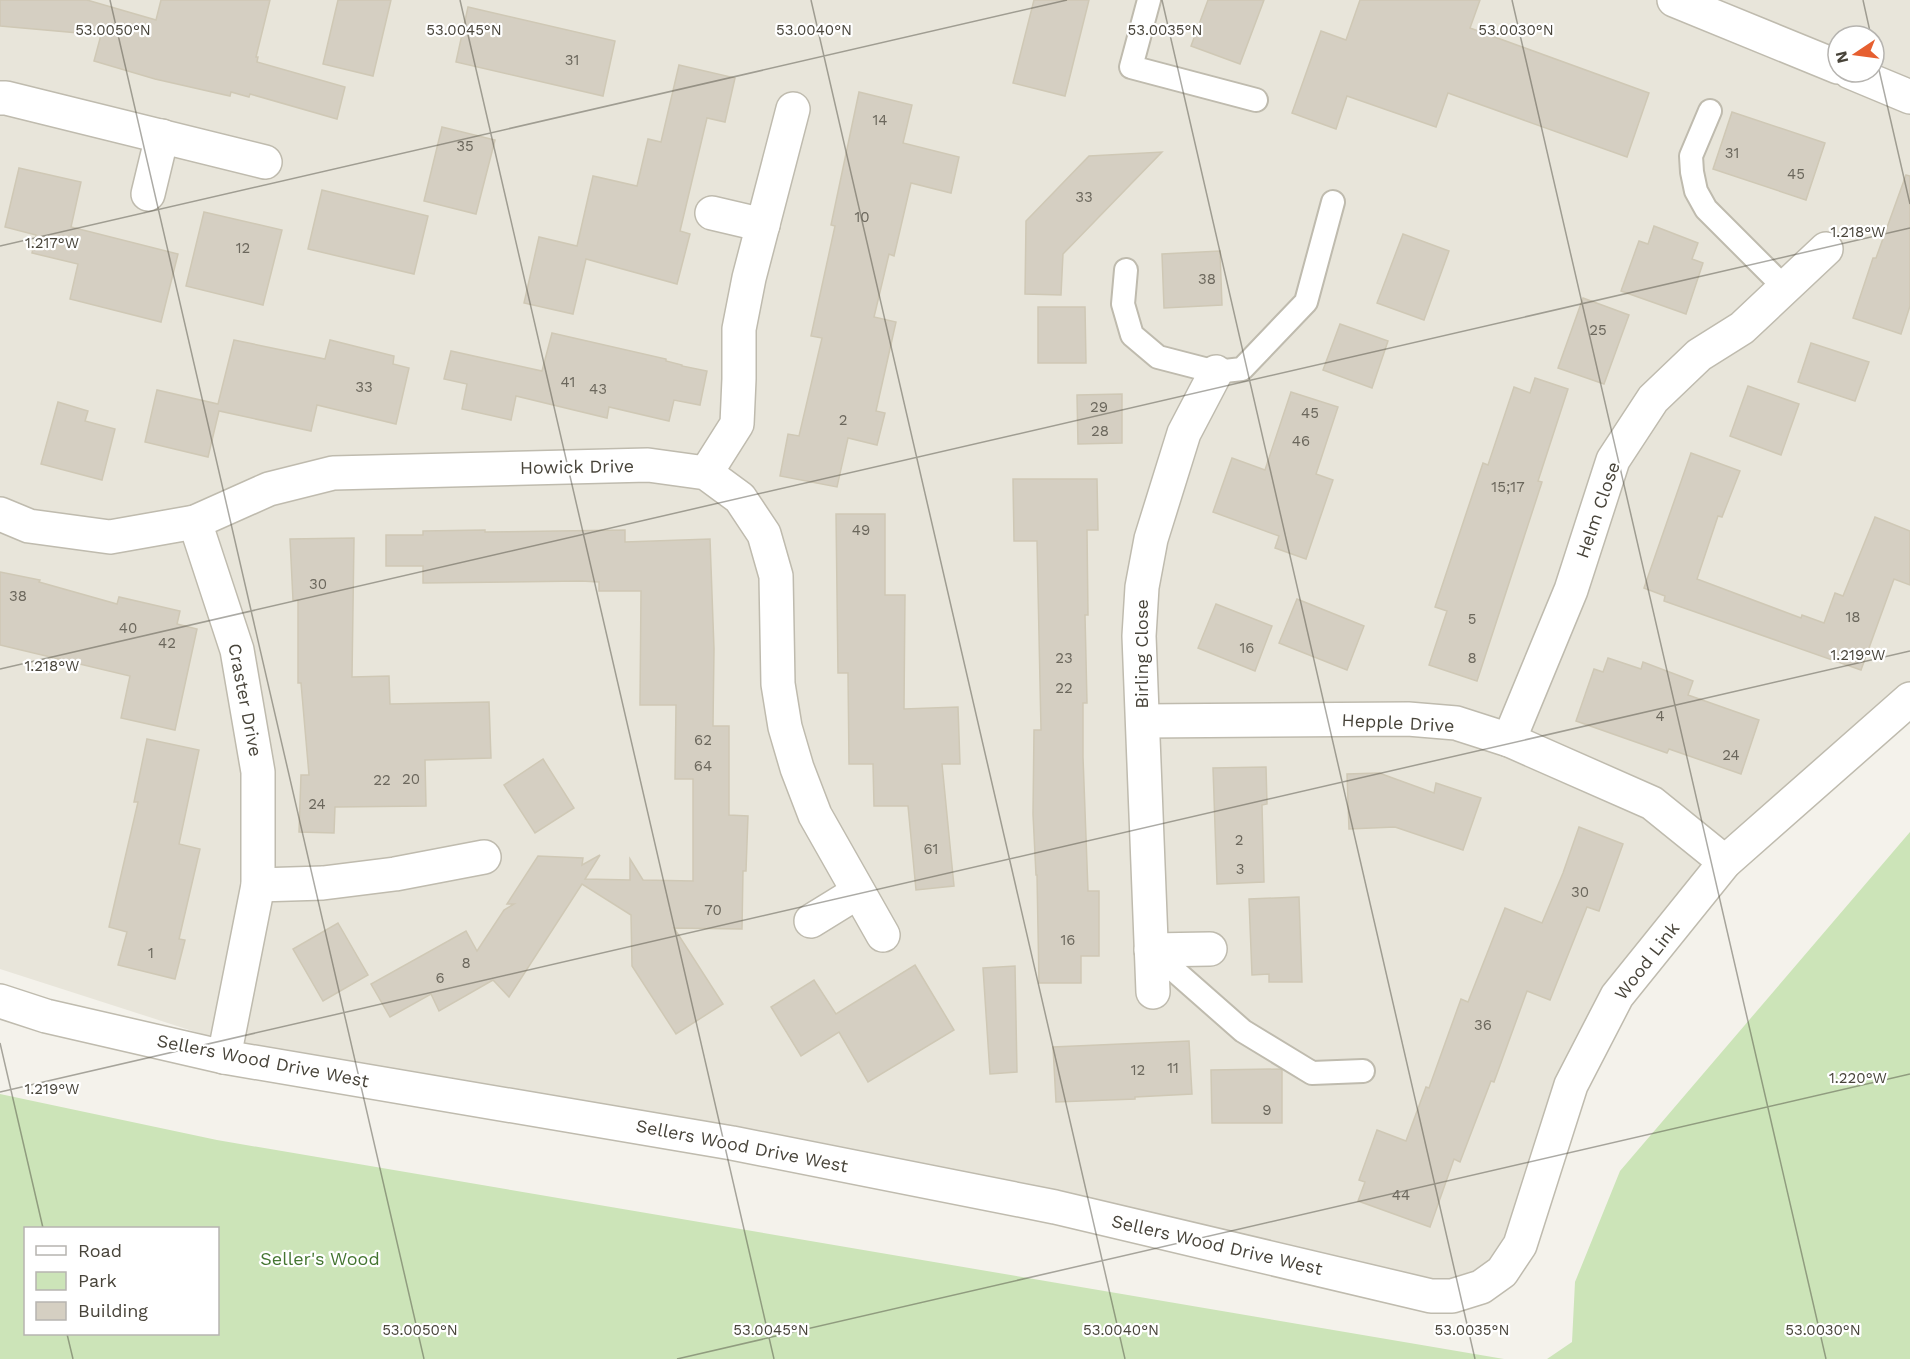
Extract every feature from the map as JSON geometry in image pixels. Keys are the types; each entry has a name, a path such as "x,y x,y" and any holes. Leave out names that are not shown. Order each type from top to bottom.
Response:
{"street":[{"path":"1674,0 1826,62"},
{"path":"1879,84 1910,97"},
{"path":"0,98 265,162"},
{"path":"706,473 736,424 739,329 749,278 793,109"},
{"path":"148,194 162,136"},
{"path":"711,213 763,225"},
{"name":"Helm Close","path":"1509,740 1571,590 1613,460 1653,399 1699,355 1742,328 1826,249"},
{"name":"Birling Close","path":"1153,992 1139,636 1142,587 1151,539 1184,433 1216,372"},
{"name":"Howick Drive","path":"0,514 29,526 111,537 195,522 269,489 333,473 648,465 706,473 740,498 764,534 776,576 777,684 785,727 797,768 815,815 883,935"},
{"name":"Craster Drive","path":"195,522 237,650 258,772 258,885 224,1057"},
{"name":"Wood Link","path":"1480,1287 1502,1272 1520,1245 1571,1085 1617,996 1725,862 1910,699"},
{"name":"Hepple Drive","path":"1143,721 1408,719 1455,723 1509,740 1652,803 1725,862"},
{"path":"258,885 323,883 385,875 484,856"},
{"path":"811,921 858,892"},
{"path":"1151,950 1210,949"},
{"name":"Sellers Wood Drive West","path":"0,1001 46,1016 224,1057 732,1143 1055,1207 1431,1296 1452,1296 1480,1287"}],"lane":[{"path":"1149,0 1131,67 1256,100"},
{"path":"1710,111 1691,156 1696,191 1706,209 1785,288"},
{"path":"1126,270 1123,304 1132,335 1158,357 1216,372 1242,369 1306,302 1333,202"},
{"path":"1151,950 1243,1031 1312,1073 1363,1071"}],"shaded area":[{"path":"0,0 1910,0 1910,690 1609,1006 1513,1260 1458,1299 289,1062 0,969"}],"green space":[{"path":"1910,832 1910,1359 1547,1359 1572,1342 1575,1282 1620,1171"},
{"name":"Seller's Wood","path":"0,1094 217,1140 1504,1359 0,1359"}],"building":[{"path":"0,0 87,0 156,20 161,0 270,0 256,57 258,57 257,62 345,87 337,119 250,94 249,97 231,92 230,96 155,79 94,61 101,35 0,26"},
{"path":"338,0 391,0 373,76 323,64"},
{"path":"1034,0 1089,0 1065,96 1013,83"},
{"path":"1208,0 1264,0 1240,64 1191,46"},
{"path":"1360,0 1480,0 1470,28 1649,93 1627,157 1448,93 1436,127 1347,96 1336,129 1292,113 1321,31 1346,40"},
{"path":"468,7 615,41 603,96 456,62"},
{"path":"679,65 735,78 725,122 707,118 680,231 690,234 677,284 586,259 573,314 524,303 539,237 577,246 593,176 637,186 648,139 661,142"},
{"path":"859,92 912,105 903,143 959,157 951,193 911,183 894,256 889,254 874,317 896,322 876,411 885,413 877,445 848,438 837,487 780,476 788,434 799,436 822,338 811,336 835,226 831,225"},
{"path":"1732,112 1825,143 1806,200 1713,169"},
{"path":"442,127 495,140 476,214 424,201"},
{"path":"1162,152 1063,254 1061,295 1025,294 1026,221 1089,156"},
{"path":"19,168 81,182 71,227 178,254 161,322 70,299 78,264 32,253 36,235 5,227"},
{"path":"1906,175 1910,176 1910,306 1901,334 1853,318 1873,258 1876,258"},
{"path":"322,190 428,216 414,274 308,249"},
{"path":"204,212 282,230 263,305 186,286"},
{"path":"1654,226 1698,243 1692,259 1703,263 1686,314 1621,291 1639,241 1648,244"},
{"path":"1403,234 1449,251 1424,320 1377,303"},
{"path":"1220,251 1222,305 1164,308 1162,254"},
{"path":"1583,298 1629,315 1604,384 1558,368"},
{"path":"1038,307 1085,307 1086,363 1038,363"},
{"path":"1340,324 1388,341 1372,388 1323,370"},
{"path":"552,333 666,359 666,361 682,366 707,371 700,405 674,400 669,421 609,407 607,418 516,396 511,420 462,409 467,384 444,379 451,351 542,371"},
{"path":"234,340 325,359 330,340 394,356 393,364 409,368 396,424 317,405 311,431 219,411 208,457 145,442 157,390 218,404"},
{"path":"1811,343 1869,362 1855,401 1798,382"},
{"path":"1535,378 1568,389 1538,481 1542,482 1477,681 1429,665 1447,611 1435,607 1483,463 1488,465 1514,387 1530,393"},
{"path":"1748,386 1799,404 1781,455 1730,436"},
{"path":"1291,392 1338,407 1316,474 1333,480 1306,559 1275,548 1279,536 1213,512 1232,458 1265,470"},
{"path":"1122,394 1122,443 1078,444 1077,395"},
{"path":"58,402 88,411 85,421 115,429 102,480 41,464"},
{"path":"1691,453 1740,471 1722,517 1718,516 1697,579 1801,618 1802,615 1824,623 1835,593 1843,596 1875,517 1910,531 1910,585 1894,579 1861,670 1664,601 1665,596 1644,588"},
{"path":"1013,479 1097,479 1098,530 1087,530 1088,615 1085,615 1087,703 1083,703 1083,757 1088,891 1099,891 1099,956 1081,956 1081,983 1039,983 1037,875 1033,814 1034,730 1041,730 1037,541 1014,541"},
{"path":"836,514 885,514 885,595 905,595 904,709 958,707 960,764 942,764 954,886 916,890 908,806 874,806 873,764 849,764 848,673 838,673"},
{"path":"485,530 485,532 625,530 625,542 710,539 714,649 713,726 729,726 729,815 748,816 746,871 743,871 742,929 674,928 723,1004 676,1034 632,966 631,915 582,884 509,997 493,980 439,1011 431,994 390,1017 371,984 466,931 477,951 504,910 514,904 507,904 538,856 583,858 582,865 600,855 585,879 630,880 630,859 643,880 693,881 693,779 675,779 676,705 640,705 641,591 599,591 599,582 581,581 423,583 423,566 386,566 386,535 423,535 423,531"},
{"path":"354,538 352,677 389,676 390,704 489,702 491,758 425,760 426,806 335,807 334,833 299,832 301,775 309,775 301,683 298,683 298,600 293,600 290,539"},
{"path":"0,572 40,580 39,582 117,604 119,597 180,611 177,624 197,629 175,730 121,718 130,676 0,645"},
{"path":"1297,599 1364,626 1347,670 1279,643"},
{"path":"1216,604 1272,626 1255,671 1198,648"},
{"path":"1608,658 1641,669 1643,662 1693,681 1688,695 1759,720 1741,774 1669,749 1667,753 1576,721 1594,669 1603,672"},
{"path":"147,739 199,750 179,844 200,849 179,939 185,940 175,979 118,965 127,932 109,927 138,802 134,802"},
{"path":"543,759 574,808 535,833 504,785"},
{"path":"1266,767 1267,804 1262,805 1264,882 1217,884 1213,768"},
{"path":"1379,773 1434,793 1436,783 1481,798 1463,850 1395,827 1349,829 1347,774"},
{"path":"1579,827 1623,844 1599,911 1587,907 1550,1000 1527,991 1494,1082 1491,1081 1460,1162 1454,1159 1430,1227 1358,1201 1365,1182 1359,1180 1377,1130 1406,1141 1426,1087 1429,1088 1461,999 1468,1002 1505,908 1542,923"},
{"path":"1299,897 1302,982 1269,982 1269,974 1252,975 1249,899"},
{"path":"338,923 368,975 323,1001 293,949"},
{"path":"915,965 954,1030 868,1082 839,1032 801,1056 771,1007 814,980 836,1014"},
{"path":"1015,966 1017,1072 990,1074 983,968"},
{"path":"1189,1041 1192,1094 1056,1102 1053,1047"},
{"path":"1211,1070 1282,1070 1282,1123 1212,1123"}]}
